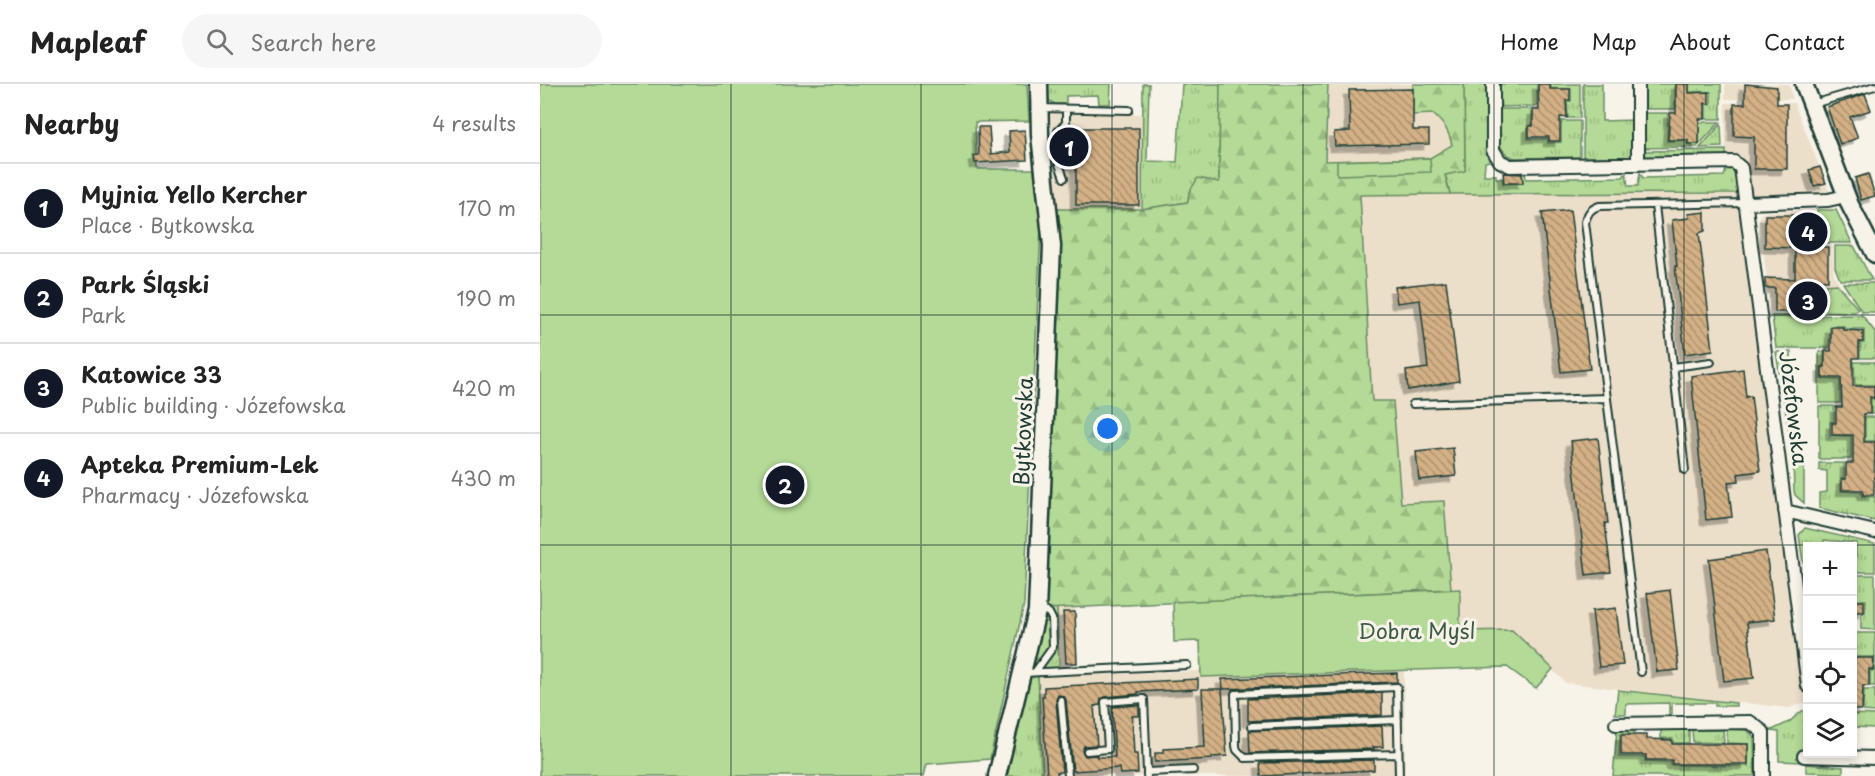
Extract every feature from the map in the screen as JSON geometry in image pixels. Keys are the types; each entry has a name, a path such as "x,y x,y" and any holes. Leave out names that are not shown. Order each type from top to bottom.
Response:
{"street":[{"name":"Bytkowska","path":"998,776 1029,673 1037,608 1052,246 1039,108 1039,84"},
{"name":"Józefowska","path":"1493,84 1493,150 1504,164 1510,166 1734,162 1741,168 1803,650"},
{"path":"1638,84 1638,164"},
{"path":"1804,84 1846,196 1875,254"},
{"path":"1747,202 1828,200 1846,196"},
{"path":"1785,511 1875,531"},
{"path":"1616,724 1750,722 1763,732 1763,776"},
{"path":"1857,757 1875,758"}],"lane":[{"path":"1812,104 1875,86"},
{"path":"1039,108 1129,110"},
{"path":"1064,178 1059,164 1058,131 1065,123 1066,109"},
{"path":"1641,672 1586,222 1588,213 1592,208 1599,206 1747,202"},
{"path":"1655,205 1685,470"},
{"path":"1674,367 1712,362"},
{"path":"1413,404 1607,398"},
{"path":"1029,673 1053,647 1052,619 1049,613 1037,608"},
{"path":"1029,673 1187,665"},
{"path":"1398,754 1245,759 1236,746 1234,694 1397,687 1399,776"},
{"path":"1087,751 1108,749 1105,702 1144,699 1147,774 1193,770"},
{"path":"1061,700 1068,776"},
{"path":"1252,726 1398,720"}],"shaded area":[{"path":"1232,84 1464,84 1465,171 1231,174"},
{"path":"1725,84 1789,84 1793,99 1725,99"},
{"path":"1725,103 1794,103 1831,195 1749,196 1726,160"},
{"path":"1051,114 1143,114 1142,209 1057,209"},
{"path":"1742,193 1803,671 1803,703 1789,708 1566,683 1512,630 1460,631 1460,589 1451,589 1444,501 1401,503 1393,401 1372,402 1360,194"},
{"path":"1814,210 1814,245 1832,246 1834,275 1858,312 1771,312 1760,215 1766,212"},
{"path":"1075,607 1079,675 1201,671 1202,677 1404,670 1405,769 1394,769 1394,776 1043,776 1038,676 1059,675 1057,608"}],"green space":[{"path":"540,84 1027,84 1029,121 975,122 977,169 1034,169 1041,227 1024,604 990,759 927,764 924,776 540,776"},
{"path":"1048,84 1111,84 1110,104 1099,104 1098,95 1066,96 1066,104 1055,104 1048,100"},
{"path":"1143,84 1149,84 1147,161 1177,162 1182,84 1220,84 1219,182 1189,192 1188,202 1142,209"},
{"path":"1220,84 1328,84 1325,161 1430,158 1452,145 1446,128 1433,114 1413,115 1413,84 1464,84 1465,171 1445,175 1450,194 1360,195 1372,401 1393,401 1401,503 1444,501 1451,589 1046,609 1060,225 1057,209 1142,209 1188,202 1189,192 1198,178 1219,182"},
{"path":"1464,84 1488,84 1490,161 1485,162 1484,175 1496,175 1496,178 1502,178 1503,184 1522,183 1522,170 1525,172 1526,179 1623,177 1626,173 1628,186 1638,186 1640,173 1643,178 1724,176 1727,167 1735,168 1742,193 1450,194 1445,175 1465,170"},
{"path":"1500,84 1537,84 1537,106 1500,107"},
{"path":"1551,84 1580,84 1580,118 1568,118 1567,101 1571,101 1571,89 1551,89"},
{"path":"1583,84 1602,84 1602,121 1634,120 1632,157 1583,157"},
{"path":"1640,84 1675,84 1675,109 1640,109"},
{"path":"1689,84 1721,84 1721,119 1706,119 1706,104 1711,104 1711,92 1689,92"},
{"path":"1500,109 1532,109 1532,126 1528,126 1528,139 1548,139 1548,143 1561,142 1561,121 1580,121 1580,157 1515,158 1508,155 1498,138"},
{"path":"1640,113 1668,113 1667,141 1687,140 1687,144 1699,144 1699,122 1720,122 1697,147 1640,148"},
{"path":"1721,124 1722,147 1700,148"},
{"path":"1726,150 1726,160 1640,161 1640,151"},
{"path":"1430,158 1431,172 1337,175 1337,161"},
{"path":"1817,210 1836,210 1852,243 1817,243"},
{"path":"1835,246 1854,246 1872,280 1840,280 1835,267"},
{"path":"1843,283 1874,283 1875,312 1862,312"},
{"path":"1837,284 1858,309 1855,312 1822,311 1819,307 1820,287"},
{"path":"1862,315 1875,332 1875,358 1860,358 1860,343 1864,343 1864,329 1844,329 1844,326 1830,326 1829,348 1776,348 1772,316"},
{"path":"1776,352 1791,352 1793,457 1804,458 1804,503 1794,491 1793,458"},
{"path":"1819,352 1824,352 1821,379 1840,380 1840,403 1819,403"},
{"path":"1854,362 1875,362 1875,385 1855,385"},
{"path":"1871,399 1875,399 1875,414 1871,414"},
{"path":"1819,406 1834,406 1834,422 1830,422 1830,435 1851,436 1851,459 1819,459"},
{"path":"1865,417 1875,417 1875,441 1865,441"},
{"path":"1819,463 1844,463 1841,491 1861,492 1862,496 1875,497 1875,521 1819,508 1819,493 1827,492 1827,471 1819,470"},
{"path":"1805,528 1875,544 1875,572 1857,572 1857,542 1824,540 1824,542 1803,542 1803,562 1799,535"},
{"path":"1857,575 1875,575 1875,630 1861,629 1861,614 1865,613 1866,600 1857,600"},
{"name":"Dobra Myśl","path":"1460,589 1460,631 1512,630 1553,669 1536,688 1507,667 1201,677 1200,641 1174,642 1173,602"},
{"path":"1057,608 1059,669 1041,670 1056,648 1054,618 1046,609"},
{"path":"1043,614 1049,619 1050,646 1033,669 1029,669"},
{"path":"1857,633 1875,633 1875,686 1870,686 1870,671 1874,671 1874,657 1857,657"},
{"path":"1027,676 1038,676 1043,776 1007,776"},
{"path":"1618,690 1736,703 1736,706 1715,706 1715,703 1672,703 1672,713 1669,713 1669,703 1626,704 1626,714 1615,714"},
{"path":"1864,690 1875,690 1875,712 1863,711"},
{"path":"1803,711 1803,758 1805,758 1802,762 1779,761 1779,732 1770,731 1789,722"},
{"path":"1857,714 1875,715 1875,728 1857,727"},
{"path":"1617,729 1634,729 1634,734 1620,734 1619,757 1645,757 1645,761 1670,762 1671,765 1748,766 1749,744 1727,743 1727,729 1747,730 1754,737 1755,776 1613,776"},
{"path":"1661,730 1689,730 1689,743 1673,743 1673,739 1661,738"},
{"path":"1692,730 1723,730 1724,743 1693,742"},
{"path":"1806,764 1843,767 1843,773 1806,772"}],"building":[{"path":"1538,84 1550,84 1550,89 1570,89 1570,100 1566,100 1567,118 1560,117 1560,141 1549,141 1549,137 1529,137 1529,126 1533,126 1533,110 1539,110"},
{"path":"1676,84 1689,84 1689,93 1709,92 1709,104 1705,103 1705,119 1699,119 1699,144 1688,144 1688,140 1668,140 1670,113 1676,113"},
{"path":"1745,84 1777,87 1777,104 1787,104 1787,169 1754,169 1754,137 1734,136 1734,104 1745,104"},
{"path":"1413,89 1413,130 1429,130 1429,144 1335,146 1334,132 1350,131 1349,90"},
{"path":"1865,94 1871,110 1850,117 1858,138 1840,144 1827,107"},
{"path":"978,127 989,127 991,154 1010,152 1009,131 1025,130 1027,160 975,163 974,156 979,155"},
{"path":"1076,128 1139,128 1139,205 1076,205 1076,164 1065,164 1063,133 1076,131"},
{"path":"1820,167 1826,183 1814,186 1809,170"},
{"path":"1503,173 1522,174 1523,183 1504,183"},
{"path":"1868,174 1875,196 1861,200 1855,178"},
{"path":"1570,210 1590,369 1561,372 1542,213"},
{"path":"1705,212 1705,231 1699,233 1713,350 1685,354 1672,220 1689,218 1688,214"},
{"path":"1765,215 1808,215 1815,247 1828,247 1828,280 1816,280 1813,303 1808,312 1775,312 1775,288 1765,288 1765,278 1795,279 1795,248 1765,247"},
{"path":"1446,281 1459,381 1408,390 1406,371 1428,368 1420,300 1397,303 1395,287"},
{"path":"1831,327 1863,331 1863,342 1859,342 1859,358 1853,358 1853,386 1874,386 1874,398 1870,397 1870,414 1864,414 1864,442 1875,442 1874,495 1863,495 1863,490 1842,490 1842,479 1846,479 1846,463 1853,463 1853,435 1832,435 1832,423 1836,423 1836,407 1842,407 1841,378 1822,378 1825,351 1831,351"},
{"path":"1743,369 1746,397 1751,396 1760,471 1738,474 1739,481 1728,482 1732,517 1706,520 1691,376"},
{"path":"1598,438 1611,572 1586,575 1571,441"},
{"path":"1453,448 1456,476 1419,480 1416,452"},
{"path":"1766,551 1775,619 1747,622 1754,678 1724,681 1709,559"},
{"path":"1670,590 1679,670 1657,672 1647,593"},
{"path":"1857,601 1864,601 1864,612 1857,612"},
{"path":"1616,608 1623,665 1599,667 1592,611"},
{"path":"1063,612 1075,612 1077,663 1066,663"},
{"path":"1857,658 1874,658 1873,670 1869,669 1869,686 1863,686 1862,710 1857,710"},
{"path":"1397,673 1397,682 1223,689 1222,679"},
{"path":"1198,679 1198,689 1138,692 1138,694 1105,697 1101,699 1100,705 1094,706 1097,745 1084,746 1082,751 1085,756 1115,757 1112,707 1139,705 1139,716 1132,716 1134,754 1137,754 1138,773 1120,774 1119,768 1073,771 1066,700 1064,696 1058,695 1056,700 1062,772 1057,772 1058,776 1047,776 1042,696 1044,696 1044,687"},
{"path":"1202,689 1222,689 1227,756 1155,762 1155,753 1163,753 1163,749 1205,747"},
{"path":"1382,693 1382,715 1248,721 1248,699"},
{"path":"1382,726 1383,747 1373,747 1374,749 1250,753 1249,731"},
{"path":"1621,735 1647,735 1647,739 1672,740 1672,744 1748,744 1748,764 1672,764 1672,760 1646,760 1646,755 1621,755"},
{"path":"1374,760 1374,770 1261,776 1260,763"}],"place":[{"name":"Myjnia Yello Kercher","path":"1069,147"},
{"name":"Apteka Premium-Lek","path":"1808,232"},
{"name":"Katowice 33","path":"1808,301"},
{"name":"Park Śląski","path":"785,485"}]}
